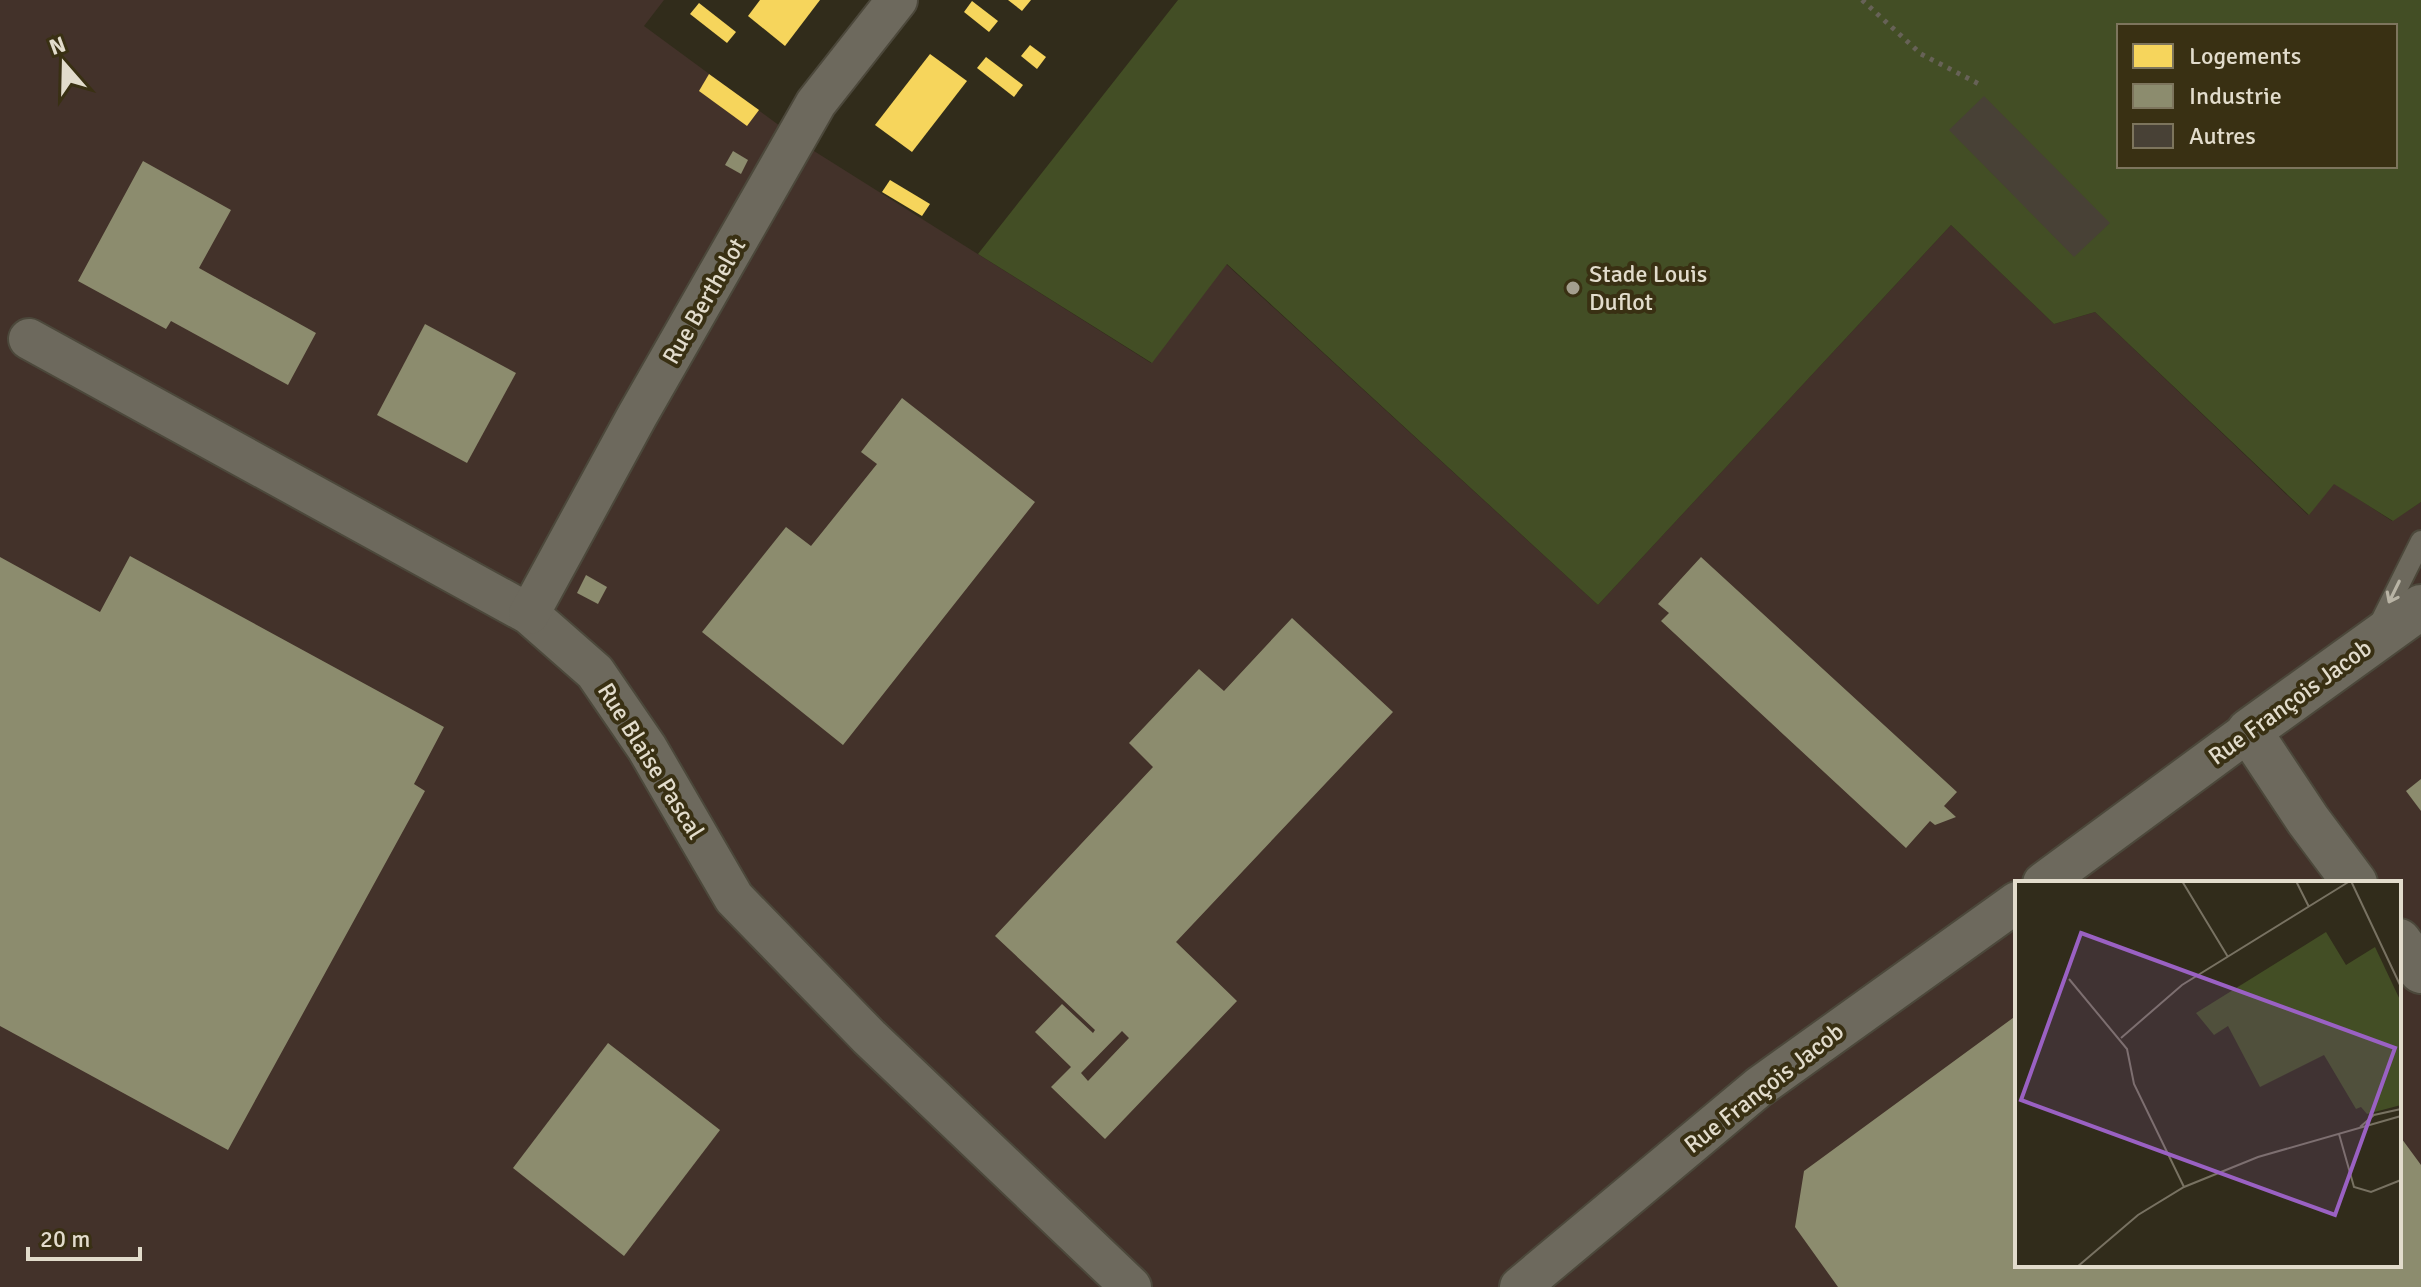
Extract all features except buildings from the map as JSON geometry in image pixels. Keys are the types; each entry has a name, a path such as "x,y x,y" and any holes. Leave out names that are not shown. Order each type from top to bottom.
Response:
{"street":[{"name":"Rue Berthelot","path":"529,614 637,416 816,103 897,0"},
{"name":"Rue Blaise Pascal","path":"29,339 529,614 595,672 647,748 734,898 869,1037 1131,1287"},
{"name":"Rue François Jacob","path":"2046,881 2421,607"},
{"path":"2249,731 2308,820 2354,881"},
{"name":"Rue François Jacob","path":"1520,1287 1759,1087 2015,903"},
{"path":"2401,944 2421,971"}],"lane":[{"path":"2369,644 2421,541"}],"path":[{"path":"1862,0 1921,54 1979,84"}],"shaded area":[{"path":"0,0 664,0 644,26 814,151 1151,363 1226,264 1598,605 1951,225 2054,324 2095,312 2308,515 2334,483 2392,521 2421,502 2421,1287 0,1287"}],"green space":[{"name":"Stade Louis Duflot","path":"1178,0 2421,0 2421,502 2393,521 2334,484 2309,515 2095,312 2054,324 1951,225 1598,605 1227,264 1152,363 978,254"}],"place":[{"name":"Stade Louis Duflot","path":"1573,288"}]}
